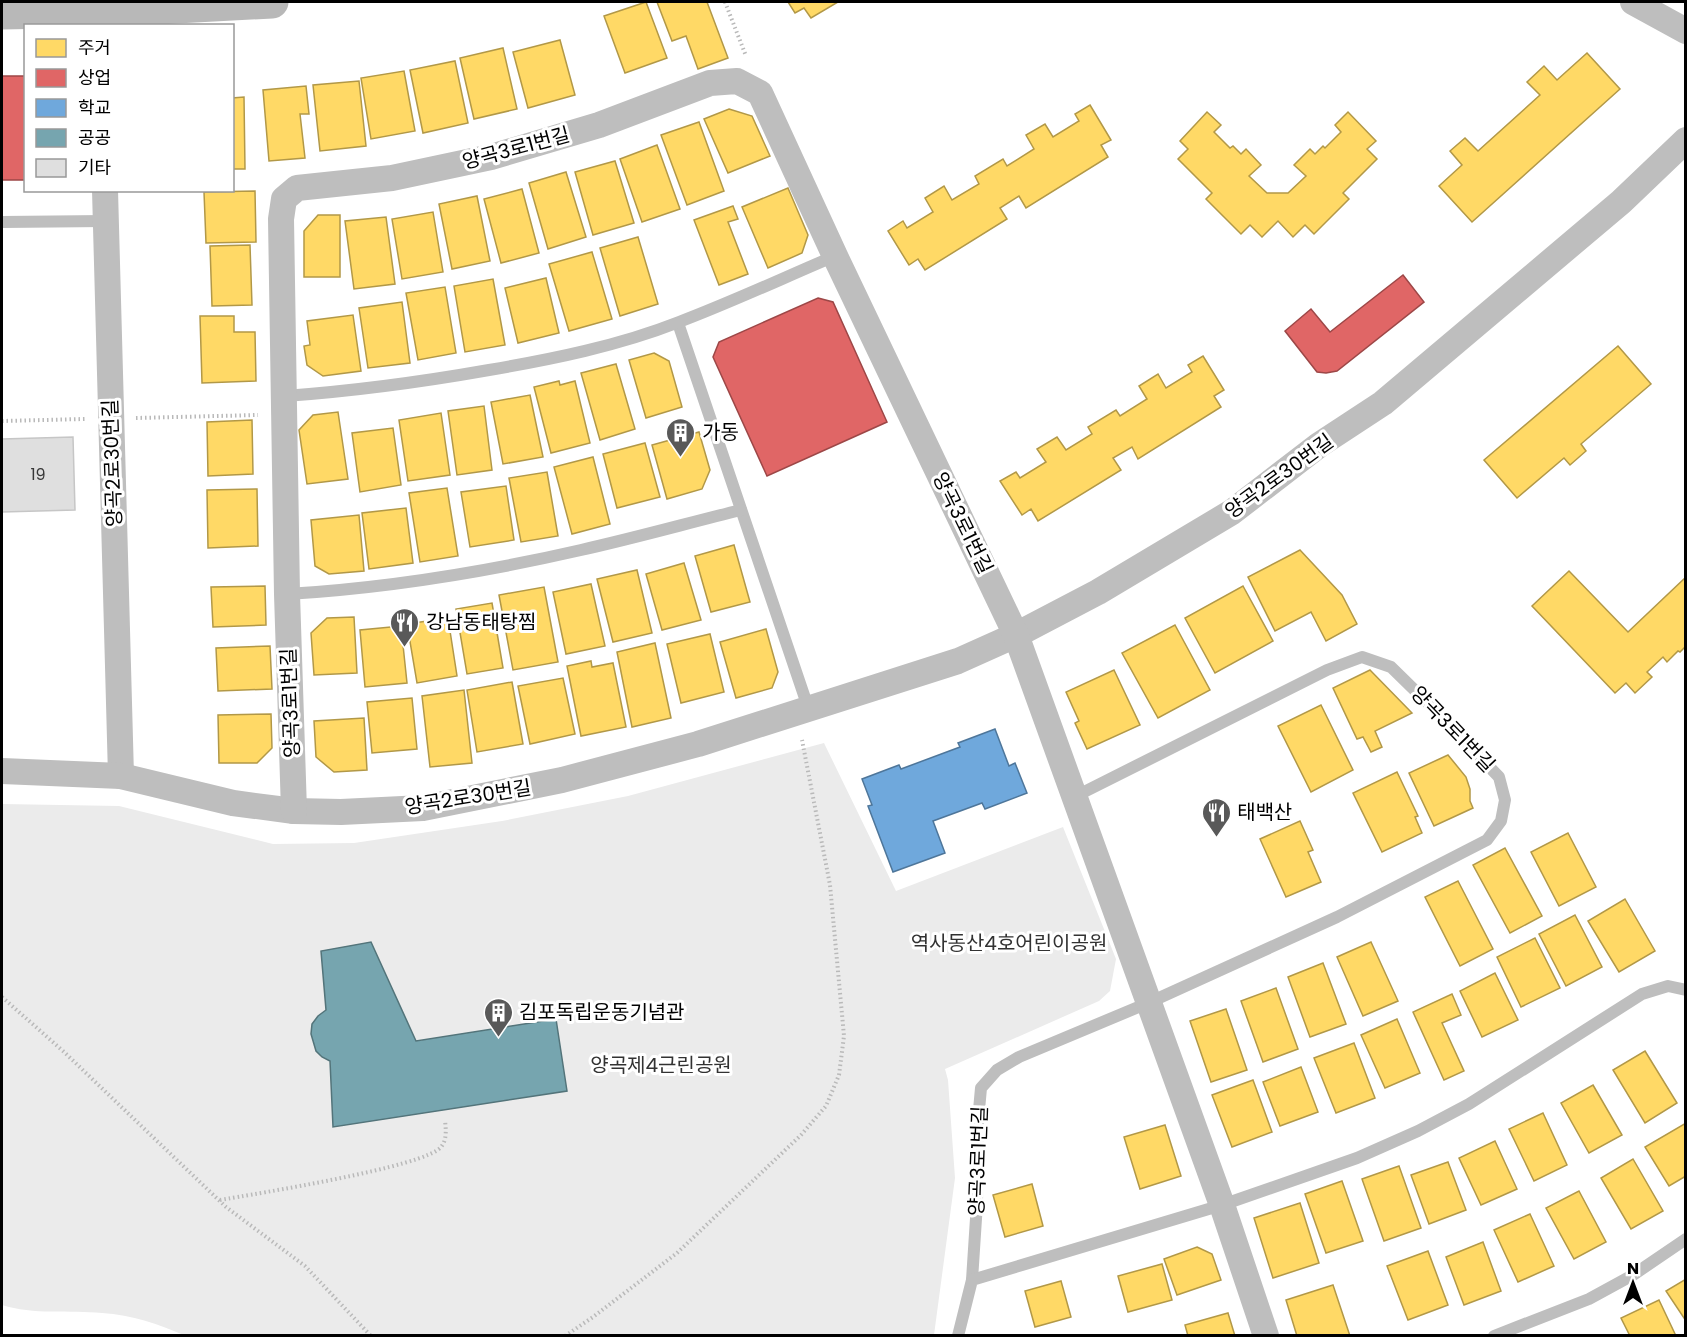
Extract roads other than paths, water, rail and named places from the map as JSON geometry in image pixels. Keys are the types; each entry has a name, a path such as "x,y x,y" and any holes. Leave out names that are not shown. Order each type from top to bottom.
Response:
{"street":[{"path":"2,13 102,13 272,2"},
{"path":"1633,2 1686,31"},
{"name":"양곡3로1번길","path":"294,812 287,594 286,405 281,219 284,199 297,188 392,178 490,158 599,125 710,83 737,81 760,93 835,256 1016,634 1222,1205 1266,1335"},
{"name":"양곡2로30번길","path":"2,771 121,776 233,803 294,812 423,808 549,783 698,744 958,661 1098,592 1232,512 1319,446 1383,403 1612,209 1686,140"},
{"name":"양곡2로30번길","path":"105,192 121,776"}],"lane":[{"path":"2,222 105,221"},
{"path":"286,405 530,363 599,348 678,323 835,256"},
{"path":"678,323 808,710"},
{"path":"287,594 393,584 519,563 582,550 741,510"},
{"name":"양곡3로1번길","path":"958,1335 972,1280 981,1088 997,1070 1019,1057 1149,1002 1337,917 1487,840 1501,821 1505,800 1499,777 1438,713 1391,667 1362,657 1327,670 1074,797"},
{"path":"972,1280 1222,1205 1357,1158 1418,1131 1469,1104 1642,994 1668,986 1686,990"},
{"path":"1494,1335 1589,1299 1633,1275 1686,1239"}],"place":[{"name":"가동","path":"681,458"},
{"name":"강남동태탕찜","path":"405,648"},
{"name":"태백산","path":"1216,838"},
{"name":"김포독립운동기념관","path":"498,1038"}],"park label":[{"name":"역사동산4호어린이공원","path":"1009,943"},
{"name":"양곡제4근린공원","path":"661,1065"}]}
